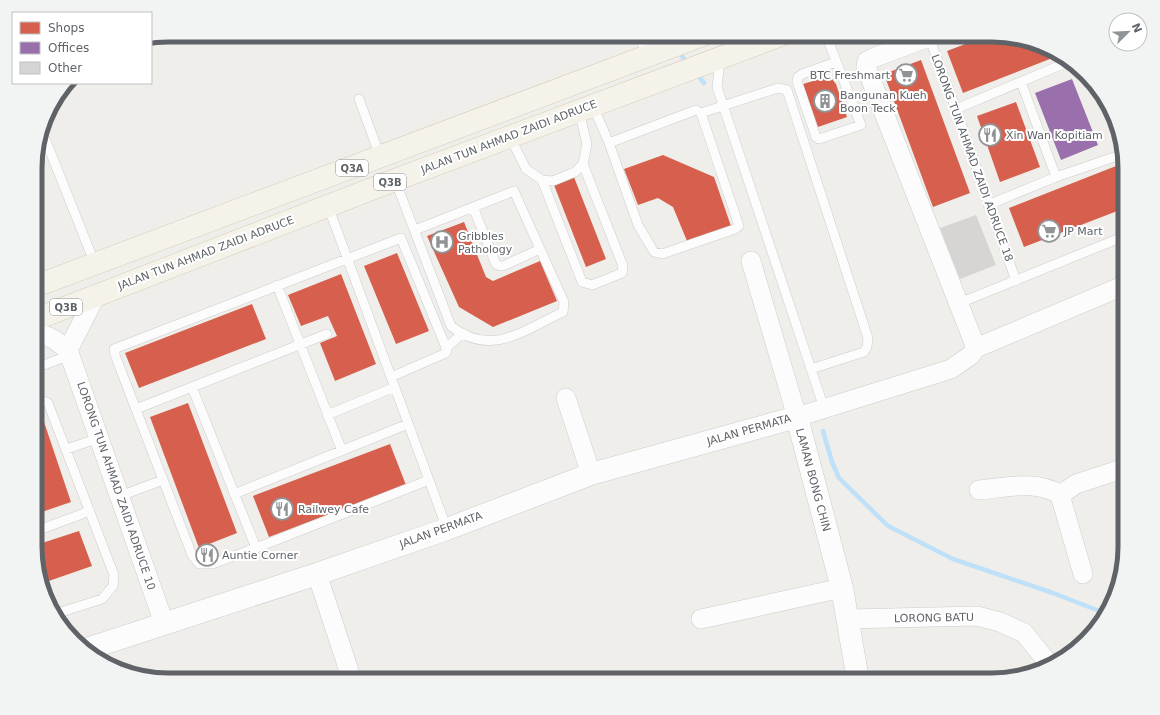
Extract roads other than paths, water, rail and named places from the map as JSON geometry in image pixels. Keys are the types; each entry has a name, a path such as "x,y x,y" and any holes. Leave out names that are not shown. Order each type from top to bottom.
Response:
{"main road":[{"name":"Q3A","path":"42,284 380,158 685,42"},
{"name":"JALAN TUN AHMAD ZAIDI ADRUCE","path":"42,316 762,42"}],"street":[{"path":"656,42 667,49"},
{"path":"914,42 867,61 866,67 976,348"},
{"name":"LAMAN BONG CHIN","path":"750,261 797,417 842,588 857,673"},
{"path":"797,417 951,369 971,355 976,348 1118,288"},
{"path":"42,334 56,340 69,352 80,325 96,295"},
{"name":"LORONG TUN AHMAD ZAIDI ADRUCE 10","path":"69,352 164,623"},
{"path":"566,398 591,474"},
{"name":"JALAN PERMATA","path":"92,647 317,574 447,529 591,474 797,417"},
{"path":"1060,495 1076,484 1118,470"},
{"path":"979,490 1023,486 1043,487 1060,495 1083,574"},
{"path":"317,574 350,673"},
{"path":"701,619 842,588"},
{"name":"LORONG BATU","path":"848,619 977,616 1000,622 1024,633 1046,660"}],"lane":[{"path":"829,42 861,125 819,139 816,137 797,81 798,77 802,74 836,62"},
{"name":"LORONG TUN AHMAD ZAIDI ADRUCE 18","path":"932,42 988,205 1016,280"},
{"path":"720,58 717,87 824,408"},
{"path":"956,109 1063,64"},
{"path":"1021,82 1056,177"},
{"path":"701,113 778,88 787,90 868,338 864,352 811,369"},
{"path":"359,99 380,158"},
{"path":"586,108 609,143 638,225 654,252 662,254 736,229 739,226 701,113 696,110 688,112 609,143"},
{"path":"542,180 582,282 592,285 622,273 623,266 583,164 587,144 586,108"},
{"path":"510,137 526,169 542,180 553,181 575,172 583,164"},
{"path":"45,140 95,264"},
{"path":"988,205 1056,177 1117,156"},
{"path":"396,180 451,326 462,334 479,341 502,340 563,312 565,308 564,302 514,191 415,230"},
{"path":"328,206 447,529"},
{"path":"473,206 496,264 504,266 540,249"},
{"path":"429,480 256,548 212,564 199,564 192,555 114,349 401,238 447,348"},
{"path":"958,304 1118,239"},
{"path":"277,285 342,450"},
{"path":"136,409 327,334"},
{"path":"391,377 446,353 447,348 462,334"},
{"path":"42,365 69,352"},
{"path":"327,414 395,387"},
{"path":"192,388 256,548"},
{"path":"42,402 48,403 67,449 114,575 113,586 102,598 60,612"},
{"path":"234,494 408,424"},
{"path":"67,449 99,438"},
{"path":"120,496 163,480"},
{"path":"42,529 90,512"}],"waterway":[{"path":"678,51 688,64"},
{"path":"696,73 704,83"},
{"path":"823,431 832,462 839,478 888,526 953,559 1053,593 1100,611"}],"place":[{"name":"BTC Freshmart","path":"906,75"},
{"name":"Bangunan Kueh Boon Teck","path":"825,101"},
{"name":"Xin Wan Kopitiam","path":"990,135"},
{"name":"JP Mart","path":"1049,231"},
{"name":"Gribbles Pathology","path":"442,242"},
{"name":"Railwey Cafe","path":"282,509"},
{"name":"Auntie Corner","path":"207,555"}]}
